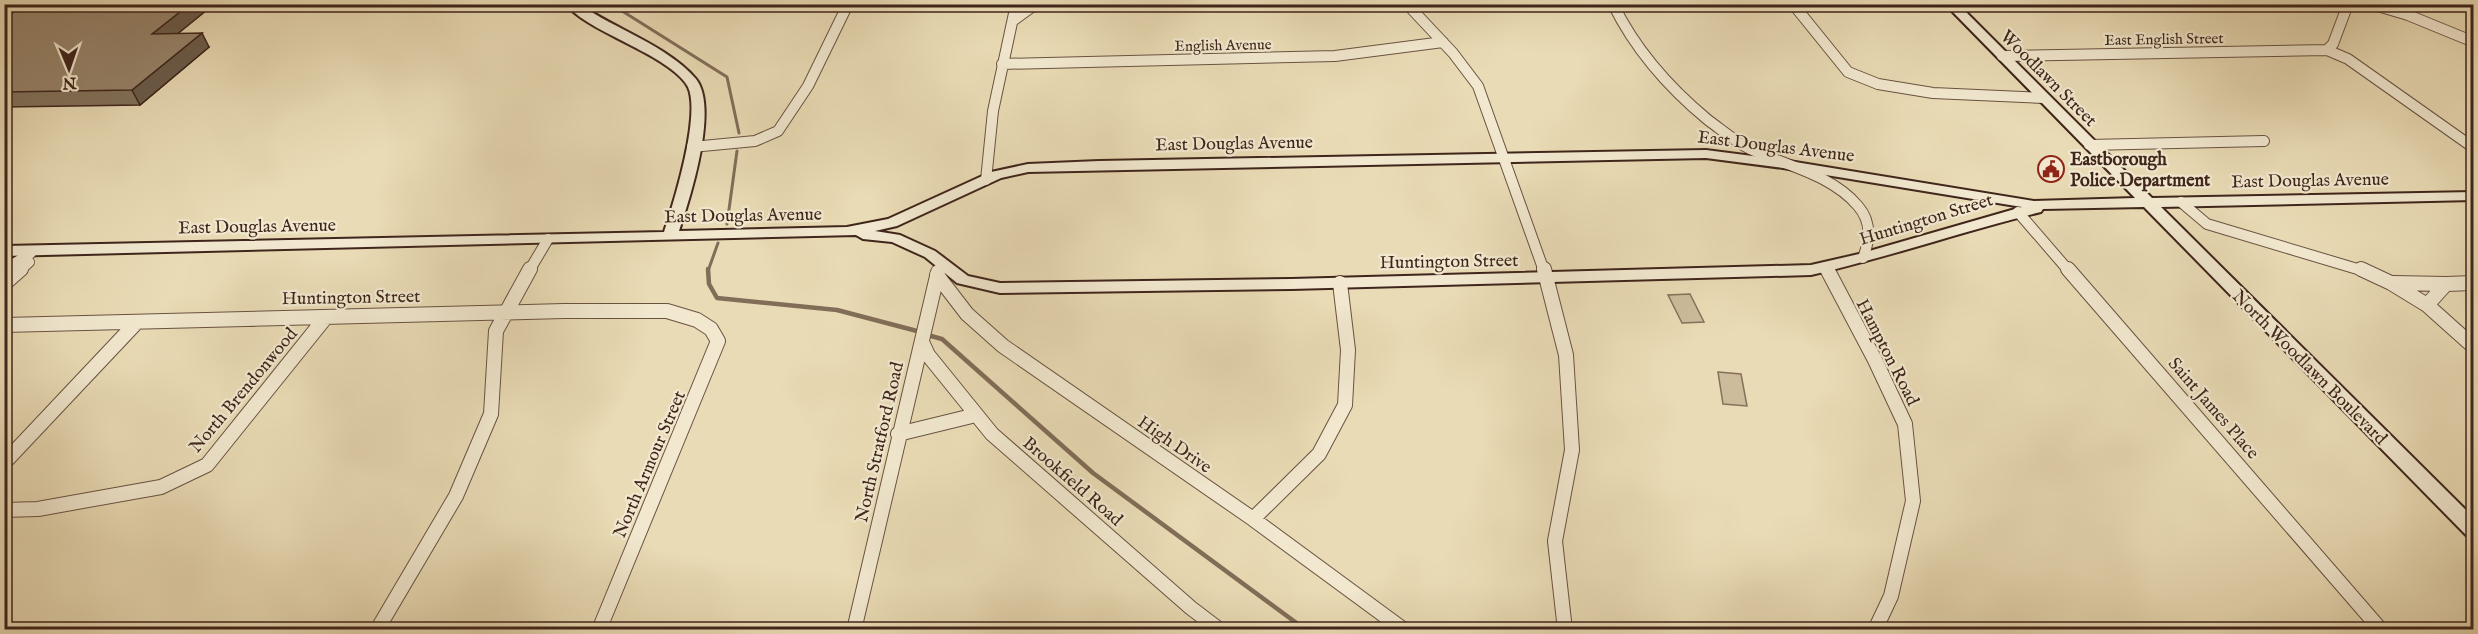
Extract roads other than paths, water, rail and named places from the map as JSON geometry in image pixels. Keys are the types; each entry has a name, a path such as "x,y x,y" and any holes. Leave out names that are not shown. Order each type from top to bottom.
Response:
{"street":[{"path":"571,4 586,16 636,42 682,72 695,88 699,112 680,208 670,236"},
{"path":"692,147 755,141 778,132 808,86 848,4"},
{"path":"986,180 993,111 1016,4"},
{"path":"1014,20 1036,4"},
{"path":"1407,4 1443,42 1478,86 1547,278 1566,355 1572,450 1555,541 1565,630"},
{"path":"1614,4 1634,44 1653,69 1693,109 1746,148 1816,176 1834,185 1852,199 1868,221 1870,241 1863,258"},
{"path":"1793,4 1848,72 1878,84 1934,93 2043,98"},
{"name":"Woodlawn Street","path":"1951,4 2146,203"},
{"path":"2348,4 2333,44 2327,50 2348,59 2474,148"},
{"path":"2371,4 2408,15 2474,42"},
{"name":"English Avenue","path":"1002,64 1335,57 1443,42"},
{"name":"East English Street","path":"2002,57 2327,50"},
{"path":"2089,145 2264,141"},
{"name":"East Douglas Avenue","path":"4,251 30,254 847,232 892,223 996,175 1028,168 1099,165 1706,154 1783,164 2034,205 2474,196"},
{"path":"2181,202 2206,224 2354,266 2391,283 2427,305 2474,347"},
{"name":"North Woodlawn Boulevard","path":"2146,203 2474,531"},
{"name":"Huntington Street","path":"847,232 895,238 930,254 939,269 963,280 1000,288 1340,283 1811,270 1863,258 2019,212 2058,205"},
{"name":"Saint James Place","path":"2019,212 2381,630"},
{"path":"377,630 456,496 491,414 496,331 548,239"},
{"path":"4,270 13,262 30,254"},
{"path":"4,284 28,262 30,254"},
{"name":"Hampton Road","path":"1826,267 1875,360 1905,424 1913,501 1891,596 1875,630"},
{"name":"North Stratford Road","path":"854,630 898,434 939,269"},
{"name":"High Drive","path":"939,269 967,314 1003,346 1253,519 1404,630"},
{"path":"1253,519 1319,454 1345,405 1348,350 1340,283"},
{"path":"2391,283 2474,283"},
{"path":"2427,305 2446,284"},
{"name":"Huntington Street","path":"4,325 506,312 667,311 697,320"},
{"name":"North Brendonwood","path":"4,510 38,509 161,487 207,465 326,317"},
{"name":"North Armour Street","path":"599,630 718,341 711,328 697,320"},
{"path":"4,463 137,322"},
{"name":"Brookfield Road","path":"922,342 928,355 992,434 1191,608 1220,630"},
{"path":"898,434 976,415"}],"waterway":[{"path":"611,4 727,77 739,133"},
{"path":"727,224 737,151"},
{"path":"708,271 718,243"},
{"path":"708,271 709,284 717,298 837,310 917,331"},
{"path":"931,336 942,339 1093,473 1306,630"}],"place":[{"name":"Eastborough Police Department","path":"2051,169"}]}
